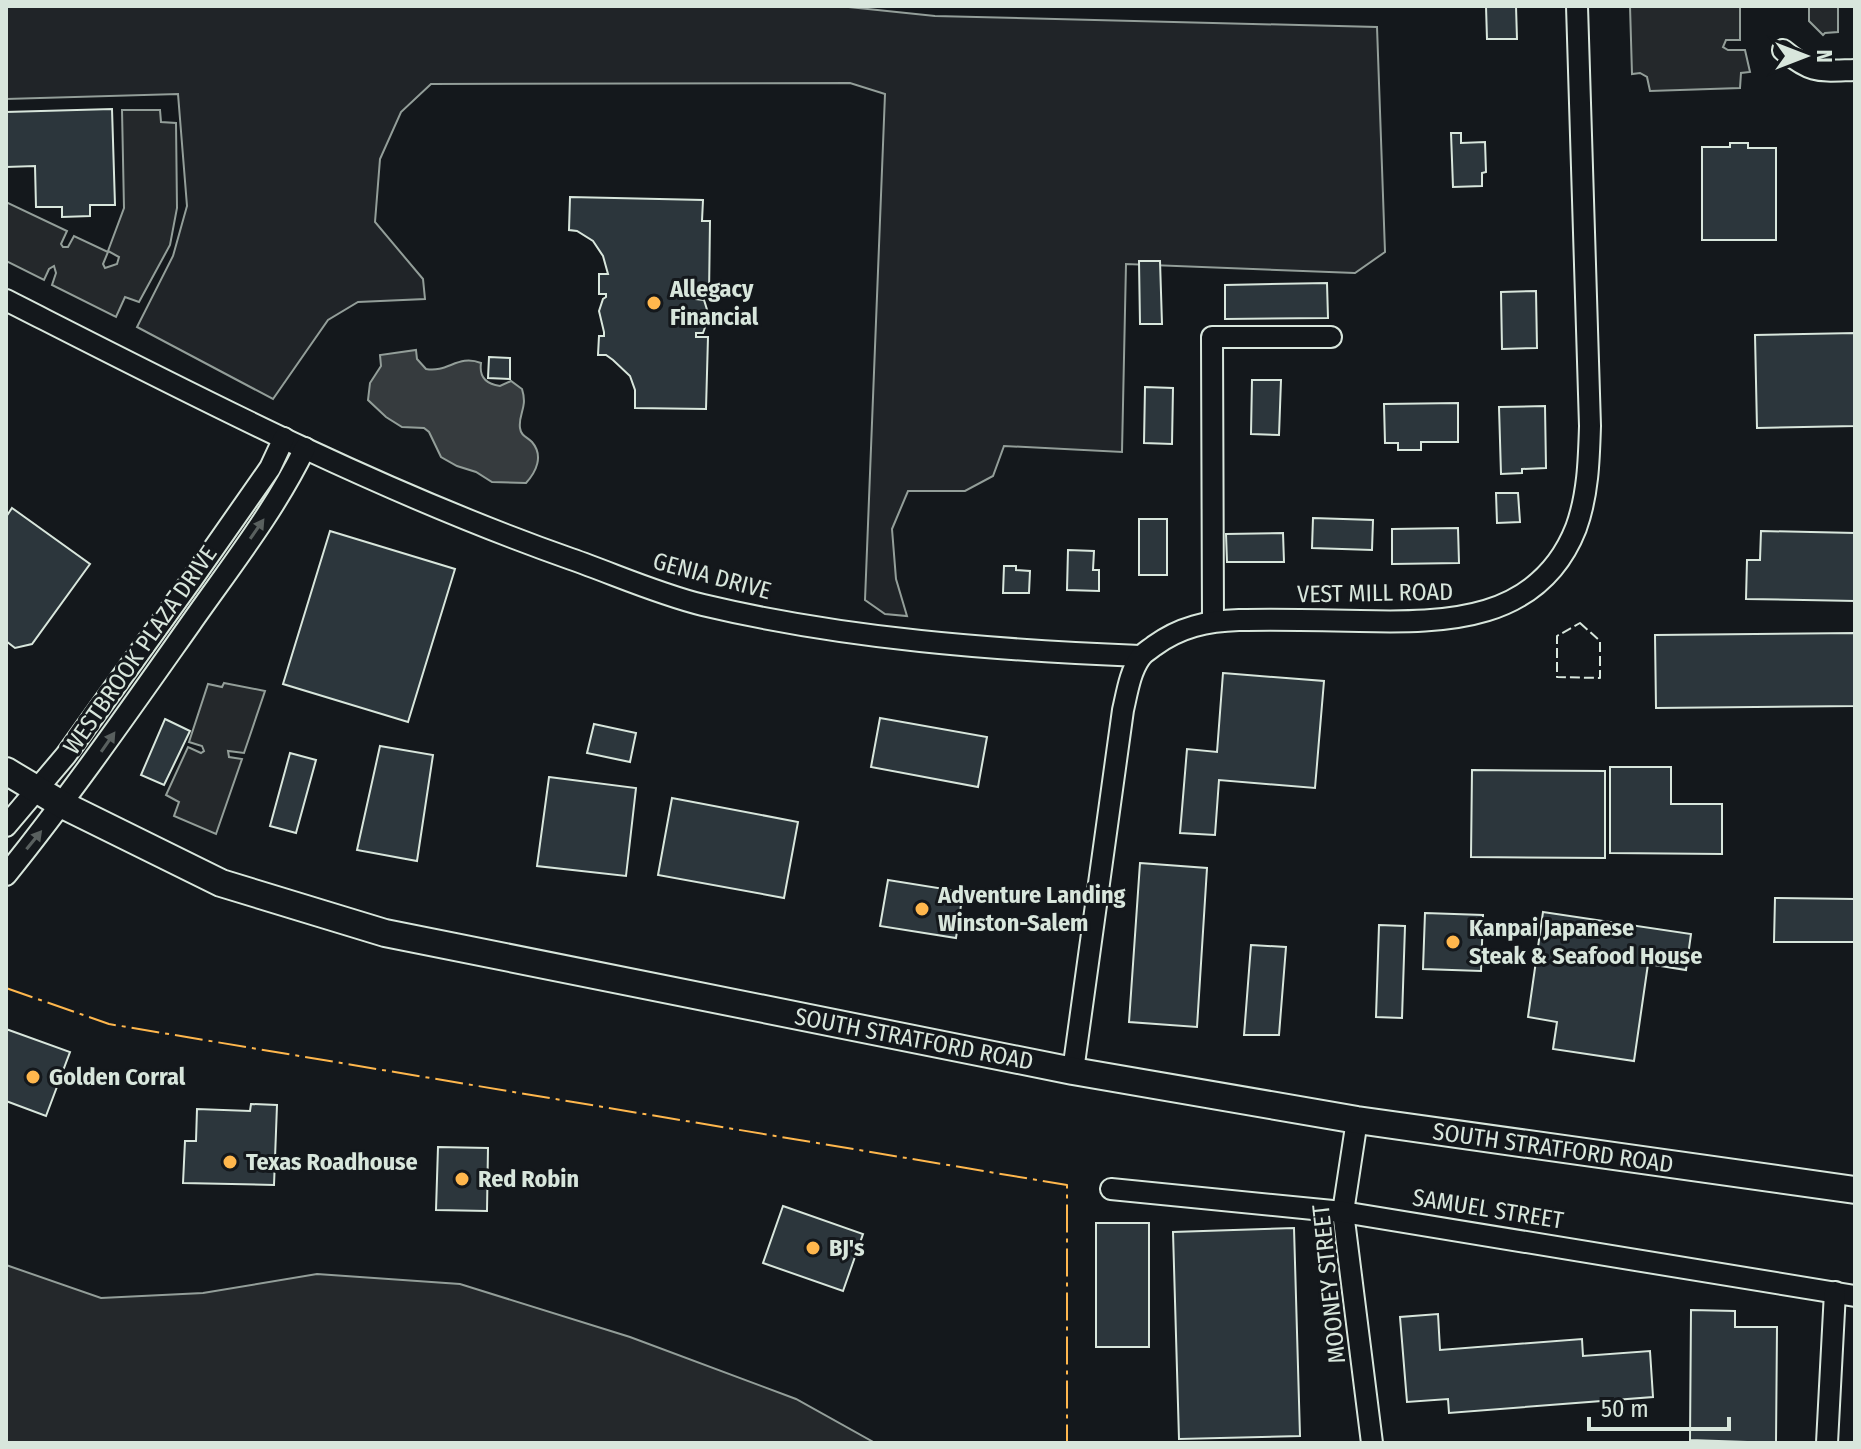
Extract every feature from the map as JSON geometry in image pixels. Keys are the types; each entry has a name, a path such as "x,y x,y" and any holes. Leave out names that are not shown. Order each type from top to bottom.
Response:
{"main road":[{"name":"SOUTH STRATFORD ROAD","path":"6,771 63,805 221,883 385,933 1073,1071 1357,1120 1855,1190"}],"street":[{"name":"VEST MILL ROAD","path":"1140,656 1179,631 1213,621 1391,622 1471,617 1498,608 1534,586 1565,550 1583,501 1590,437 1577,6"},
{"path":"1783,50 1802,65 1816,71 1855,70"},
{"path":"6,300 295,444"},
{"path":"1213,621 1212,337 1331,337"},
{"name":"GENIA DRIVE","path":"295,444 414,499 500,534 700,604 823,629 912,641 1140,656"},
{"name":"WESTBROOK PLAZA DRIVE","path":"6,826 66,755 270,468 295,444"},
{"name":"WESTBROOK PLAZA DRIVE","path":"6,875 63,805 289,482 295,444"},
{"path":"1073,1071 1123,710 1140,656"},
{"name":"MOONEY STREET","path":"1357,1120 1343,1212 1372,1443"},
{"name":"SAMUEL STREET","path":"1111,1189 1343,1212 1845,1294"},
{"path":"1827,1443 1845,1294"}],"shaded area":[{"path":"6,6 839,6 935,16 1377,27 1385,252 1355,273 1126,264 1122,452 1004,446 993,476 965,491 908,491 892,529 896,579 907,616 885,614 865,600 885,94 850,83 431,84 401,112 380,159 375,222 423,279 425,299 358,302 328,320 273,399 137,327 173,256 187,206 178,94 6,99"},
{"path":"1630,6 1740,6 1740,40 1726,40 1723,47 1745,50 1750,72 1741,73 1740,88 1650,91 1647,77 1640,73 1632,74"},
{"path":"1809,6 1838,6 1838,32 1823,35 1809,21"},
{"path":"122,110 160,110 161,122 176,123 177,208 170,245 139,302 125,297 116,317 52,285 56,273 54,266 44,280 6,261 6,202 67,231 61,244 63,247 68,247 74,236 108,252 103,264 105,268 117,264 119,257 108,251 124,208"},
{"path":"416,350 417,359 426,369 473,361 481,363 482,376 487,382 500,386 511,381 522,389 521,431 538,453 533,474 526,483 492,482 476,472 457,466 441,457 424,428 402,427 368,400 370,383 381,366 380,355"},
{"path":"224,683 265,691 244,753 228,751 229,757 242,759 216,834 174,816 179,802 166,795 188,747 201,753 204,751 202,746 189,742 208,684 222,687"},
{"path":"6,1265 101,1298 203,1293 317,1274 460,1284 630,1337 796,1399 875,1443 6,1443"}],"building":[{"path":"1486,6 1516,6 1517,39 1487,39"},
{"path":"112,109 115,205 90,205 90,216 62,217 62,207 36,207 35,166 6,167 6,112"},
{"path":"1451,133 1461,133 1461,143 1485,142 1486,172 1482,173 1482,186 1453,187"},
{"path":"1730,143 1748,143 1748,148 1776,148 1776,240 1702,240 1702,147 1730,147"},
{"name":"Allegacy Financial","path":"570,197 703,200 702,221 710,221 709,295 696,295 696,299 704,300 709,316 703,333 696,333 696,337 708,337 706,409 635,408 635,390 630,376 606,355 598,355 599,336 604,336 599,311 606,297 606,294 599,294 599,274 608,274 603,256 593,241 577,231 569,230"},
{"path":"1139,261 1160,261 1162,324 1140,324"},
{"path":"1327,283 1328,318 1225,319 1225,285"},
{"path":"1536,291 1537,348 1502,349 1501,292"},
{"path":"1855,333 1855,426 1757,428 1755,335"},
{"path":"489,357 510,358 510,379 488,378"},
{"path":"1252,380 1281,380 1279,435 1251,434"},
{"path":"1145,387 1173,388 1172,444 1144,443"},
{"path":"1458,403 1458,442 1421,442 1421,450 1398,450 1398,443 1385,443 1384,404"},
{"path":"1545,406 1546,468 1501,474 1499,407"},
{"path":"1496,493 1518,493 1520,522 1497,523"},
{"path":"12,508 90,564 32,644 15,648 6,641 6,517"},
{"path":"1313,518 1373,520 1372,550 1312,548"},
{"path":"1139,519 1167,519 1167,575 1139,575"},
{"path":"1458,528 1459,563 1392,564 1392,529"},
{"path":"330,531 455,569 408,722 283,684"},
{"path":"1761,531 1855,533 1855,601 1746,599 1747,560 1760,560"},
{"path":"1283,533 1284,562 1227,562 1226,534"},
{"path":"1068,550 1094,551 1093,570 1099,570 1099,591 1067,590"},
{"path":"1004,566 1030,571 1029,593 1003,593"},
{"path":"1855,633 1855,706 1656,708 1655,635"},
{"path":"1223,673 1324,681 1315,788 1219,780 1215,835 1180,833 1187,749 1217,752"},
{"path":"880,718 987,737 978,787 871,767"},
{"path":"165,719 190,731 164,785 141,775"},
{"path":"594,724 636,733 630,762 587,753"},
{"path":"380,746 433,755 417,861 357,850"},
{"path":"290,753 316,760 296,833 270,826"},
{"path":"1610,767 1671,767 1671,804 1722,804 1722,854 1610,853"},
{"path":"1472,770 1605,771 1605,858 1471,857"},
{"path":"549,777 636,788 626,876 537,866"},
{"path":"672,798 798,822 784,898 658,875"},
{"path":"1140,863 1207,868 1197,1027 1129,1022"},
{"name":"Adventure Landing Winston-Salem","path":"888,880 963,892 956,938 880,926"},
{"path":"1775,898 1855,899 1855,942 1774,942"},
{"path":"1543,912 1691,934 1686,970 1648,964 1634,1061 1553,1049 1557,1022 1528,1017"},
{"name":"Kanpai Japanese Steak & Seafood House","path":"1425,913 1483,915 1481,971 1423,969"},
{"path":"1379,925 1405,926 1402,1018 1376,1017"},
{"path":"1251,945 1286,947 1279,1035 1244,1035"},
{"name":"Golden Corral","path":"6,1029 70,1052 46,1116 6,1101"},
{"name":"Texas Roadhouse","path":"251,1104 277,1105 274,1185 183,1183 185,1141 196,1141 197,1109 250,1111"},
{"name":"Red Robin","path":"438,1147 488,1148 487,1211 436,1210"},
{"name":"BJ's","path":"783,1206 863,1234 843,1291 763,1263"},
{"path":"1096,1223 1149,1223 1149,1347 1096,1347"},
{"path":"1294,1228 1300,1436 1179,1439 1173,1232"},
{"path":"1691,1310 1735,1311 1735,1327 1777,1327 1776,1443 1690,1440"},
{"path":"1438,1314 1440,1350 1582,1339 1583,1356 1650,1351 1653,1397 1449,1413 1448,1399 1407,1402 1400,1317"}],"fence":[{"path":"1580,623 1600,641 1600,678 1557,677 1557,636 1580,623"}],"power":[{"path":"6,988 109,1024 1067,1185 1067,1443"}],"place":[{"name":"Allegacy Financial","path":"654,303"},
{"name":"Adventure Landing Winston-Salem","path":"922,909"},
{"name":"Kanpai Japanese Steak & Seafood House","path":"1453,942"},
{"name":"Golden Corral","path":"33,1077"},
{"name":"Texas Roadhouse","path":"230,1162"},
{"name":"Red Robin","path":"462,1179"},
{"name":"BJ's","path":"813,1248"}]}
